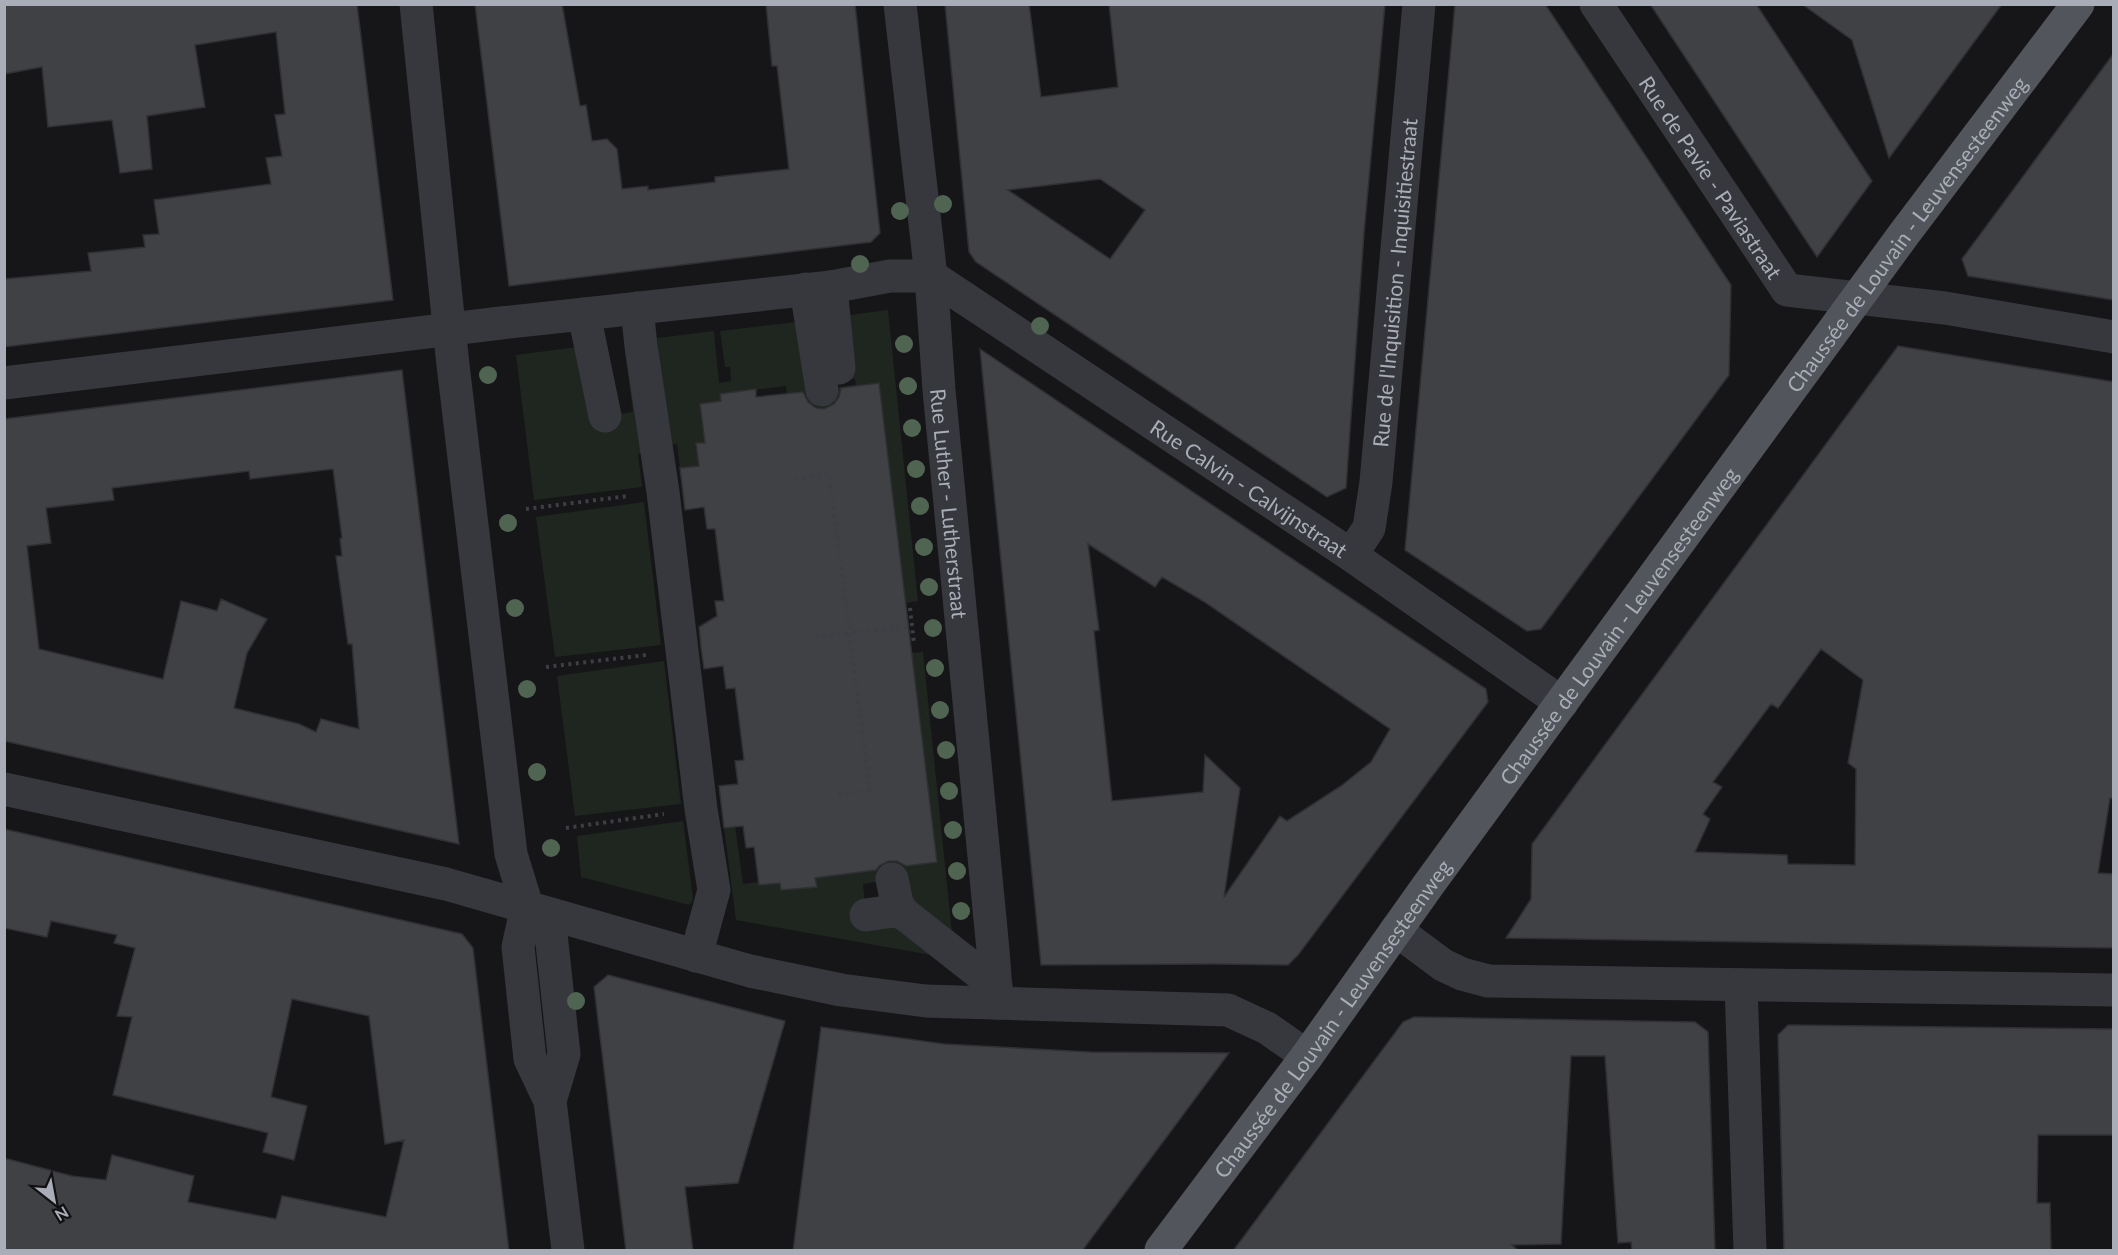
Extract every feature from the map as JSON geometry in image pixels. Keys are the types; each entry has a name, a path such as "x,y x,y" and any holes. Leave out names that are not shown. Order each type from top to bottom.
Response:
{"main road":[{"name":"Chaussée de Louvain - Leuvensesteenweg","path":"1161,1251 1306,1056 1904,234 2078,4"}],"street":[{"path":"416,4 450,329 511,854 526,906 518,947 530,1059 550,1101 567,1251"},
{"name":"Rue Luther - Lutherstraat","path":"900,4 931,276 939,390 996,994"},
{"name":"Rue de l'Inquisition - Inquisitiestraat","path":"1351,555 1370,528 1376,482 1419,4"},
{"name":"Rue de Pavie - Paviastraat","path":"1596,4 1787,290 1858,297"},
{"path":"4,383 450,329 819,288 890,276 931,276"},
{"name":"Rue Calvin - Calvijnstraat","path":"931,276 1351,555 1562,703"},
{"path":"819,288 832,389"},
{"path":"1858,297 1945,308 2114,337"},
{"path":"610,311 615,415"},
{"path":"610,311 641,346 663,492 701,809 714,890 696,956"},
{"path":"4,789 446,884 750,971 841,990 926,1000 996,994 1228,1010 1250,1018 1267,1028 1306,1056"},
{"path":"886,901 996,994"},
{"path":"1396,930 1443,965 1462,974 1488,981 2114,990"},
{"path":"1741,985 1750,1251"}],"path":[{"path":"795,479 829,474 870,790 834,795"},
{"path":"526,509 564,504"},
{"path":"910,608 914,644"},
{"path":"815,637 912,626"},
{"path":"546,667 682,651"},
{"path":"566,828 666,814"}],"shaded area":[{"path":"888,310 918,601 906,603 912,653 923,652 952,933 915,905 905,877 863,884 867,925 893,924 931,955 736,920 724,828 735,826 743,884 780,883 781,890 816,887 815,878 835,875 786,386 721,394 721,401 700,404 705,443 696,444 699,466 680,468 677,444 668,445 657,338 714,331 719,383 731,381 730,367 725,367 720,331 796,322 812,391 856,385 855,379 850,379 844,322 849,315"},
{"path":"577,347 605,416 633,412 625,351 632,350 644,453 638,454 642,487 534,500 516,355"},
{"path":"644,502 661,645 555,657 536,517"},
{"path":"664,661 681,804 575,816 557,676"},
{"path":"683,821 693,898 689,905 581,877 577,836"}],"building":[{"path":"4,4 357,4 393,300 4,347 4,279 91,271 88,253 145,247 143,235 159,234 154,200 271,184 266,158 282,156 275,115 285,114 276,32 195,45 205,107 147,116 152,169 120,173 112,120 48,127 42,67 4,74"},
{"path":"475,4 562,4 580,106 586,105 592,141 607,139 617,149 622,189 648,186 648,190 715,182 715,177 789,169 777,66 772,66 766,4 855,4 880,233 871,242 509,286"},
{"path":"945,4 1029,4 1041,97 1118,87 1109,4 1385,4 1364,233 1346,488 1327,497 976,262 969,252","holes":["1100,179 1145,210 1110,259 1008,190"]},
{"path":"1455,4 1545,4 1731,285 1729,375 1541,629 1527,631 1405,550"},
{"path":"1650,4 1756,4 1872,181 1817,257"},
{"path":"1802,4 2002,4 1889,158 1852,40"},
{"path":"2114,53 2114,300 1968,276 1962,259"},
{"path":"1898,346 2114,382 2114,799 2110,798 2098,873 2114,874 2114,948 1506,938 1531,899 1532,844","holes":["1821,649 1863,680 1848,763 1856,769 1855,865 1788,864 1787,855 1695,852 1710,819 1703,814 1722,787 1713,782 1771,704 1778,708"]},
{"path":"980,349 1486,689 1488,702 1298,955 1288,965 1041,965","holes":["1088,544 1155,587 1162,577 1203,601 1390,729 1371,762 1341,786 1287,821 1280,816 1224,897 1240,788 1205,755 1203,792 1112,801 1094,631 1099,630"]},
{"path":"402,370 459,844 4,741 4,419","holes":["333,469 342,538 340,539 342,556 336,556 348,644 352,644 359,729 321,719 316,732 299,724 234,708 247,653 267,619 221,599 217,611 181,601 163,679 39,649 27,546 51,543 46,508 114,500 112,488 249,471 250,479"]},
{"path":"879,383 937,862 906,866 897,861 889,861 880,865 876,870 815,878 817,887 781,890 780,883 759,885 754,847 746,848 743,826 724,828 719,786 738,784 735,761 744,760 735,688 726,689 723,666 704,669 701,648 699,627 717,616 715,601 724,601 715,529 707,529 704,507 685,510 680,468 699,466 696,443 705,443 700,404 721,401 720,394 756,389 756,397 803,392 808,402 816,408 824,409 834,404 841,388"},
{"path":"4,829 462,934 473,948 509,1251 4,1251 4,1158 72,1176 106,1180 112,1155 194,1176 188,1202 276,1219 282,1196 386,1217 404,1140 385,1144 369,1016 292,999 271,1097 307,1106 294,1160 263,1152 268,1133 113,1095 132,1017 117,1016 135,948 114,943 117,935 51,921 47,937 4,928"},
{"path":"608,975 785,1021 738,1183 685,1187 693,1251 626,1251 594,987"},
{"path":"1414,1017 1695,1022 1708,1032 1715,1251 1632,1251 1631,1242 1618,1243 1605,1056 1571,1056 1561,1244 1512,1245 1519,1251 1233,1251 1403,1022"},
{"path":"1788,1025 2114,1029 2114,1135 2038,1135 2037,1203 2050,1203 2051,1251 1784,1251 1778,1035"},
{"path":"821,1027 944,1044 1090,1052 1229,1053 1082,1251 793,1251"}]}
